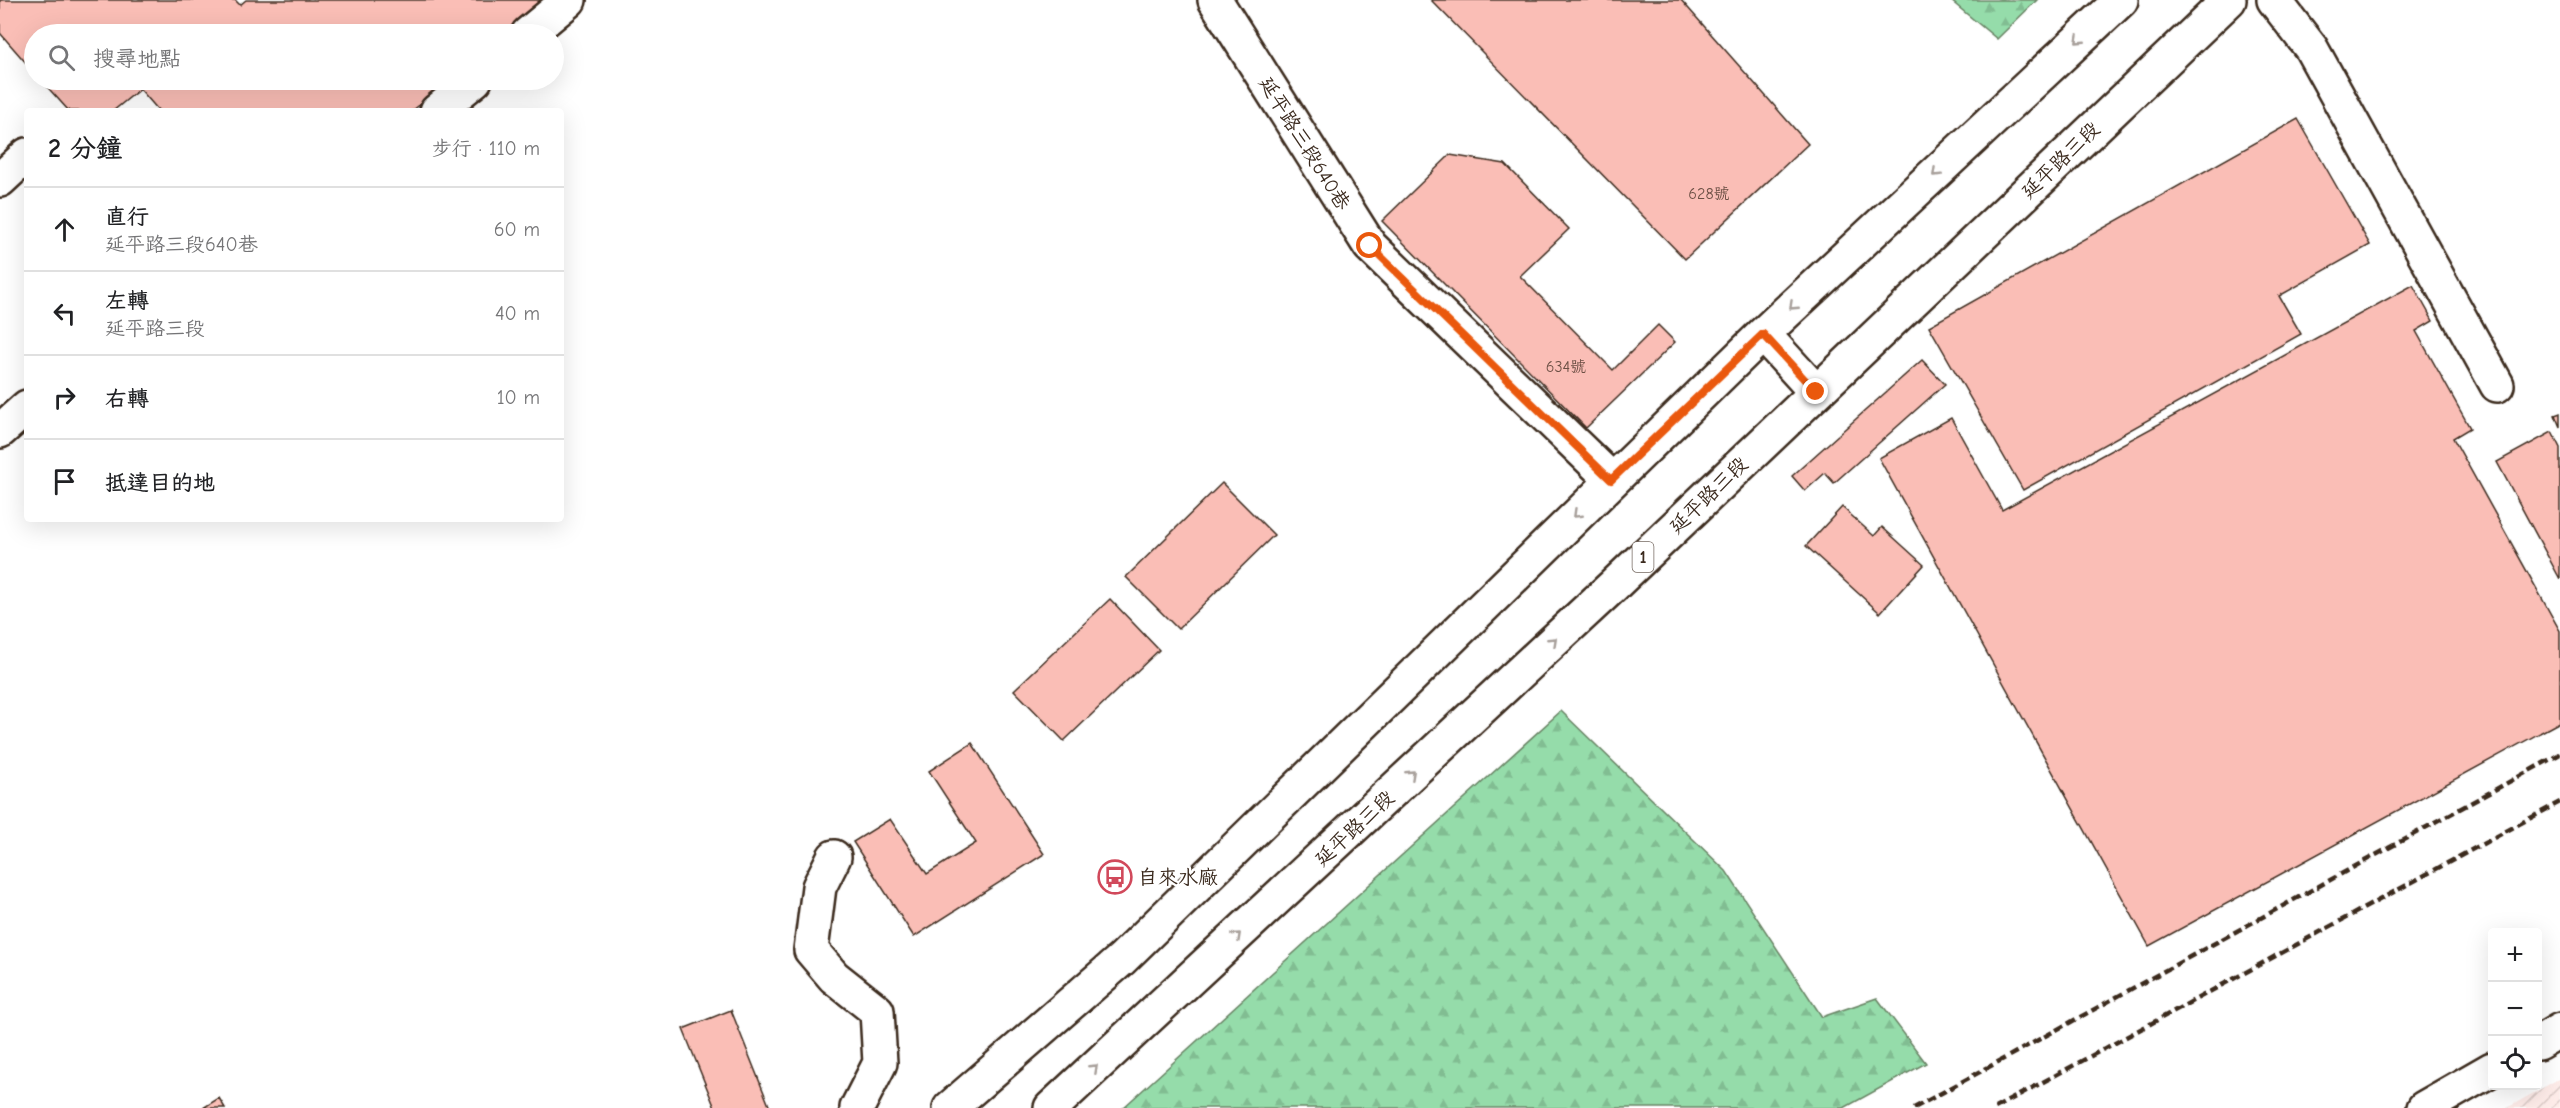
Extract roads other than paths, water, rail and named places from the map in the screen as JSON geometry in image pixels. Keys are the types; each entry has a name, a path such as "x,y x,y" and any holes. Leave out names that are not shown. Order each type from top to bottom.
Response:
{"main road":[{"path":"540,24 569,0"},
{"name":"延平路三段640巷","path":"1215,0 1370,246 1611,480"},
{"path":"950,1108 1122,959 1763,334 2121,0"},
{"name":"延平路三段","path":"1051,1108 1587,610 2229,0"},
{"path":"2274,0 2311,48 2497,385"},
{"path":"441,108 463,90"},
{"path":"0,180 24,158"},
{"path":"1763,334 1816,392"},
{"path":"0,431 24,410"},
{"path":"834,857 819,887 811,950 834,977 877,1011 880,1063 857,1108"},
{"path":"2542,1041 2560,1030"},
{"path":"2424,1108 2488,1072"}],"railway":[{"path":"1914,1108 2560,754"},
{"path":"1995,1108 2560,802"}],"place":[{"name":"自來水廠","path":"1115,877"}]}
